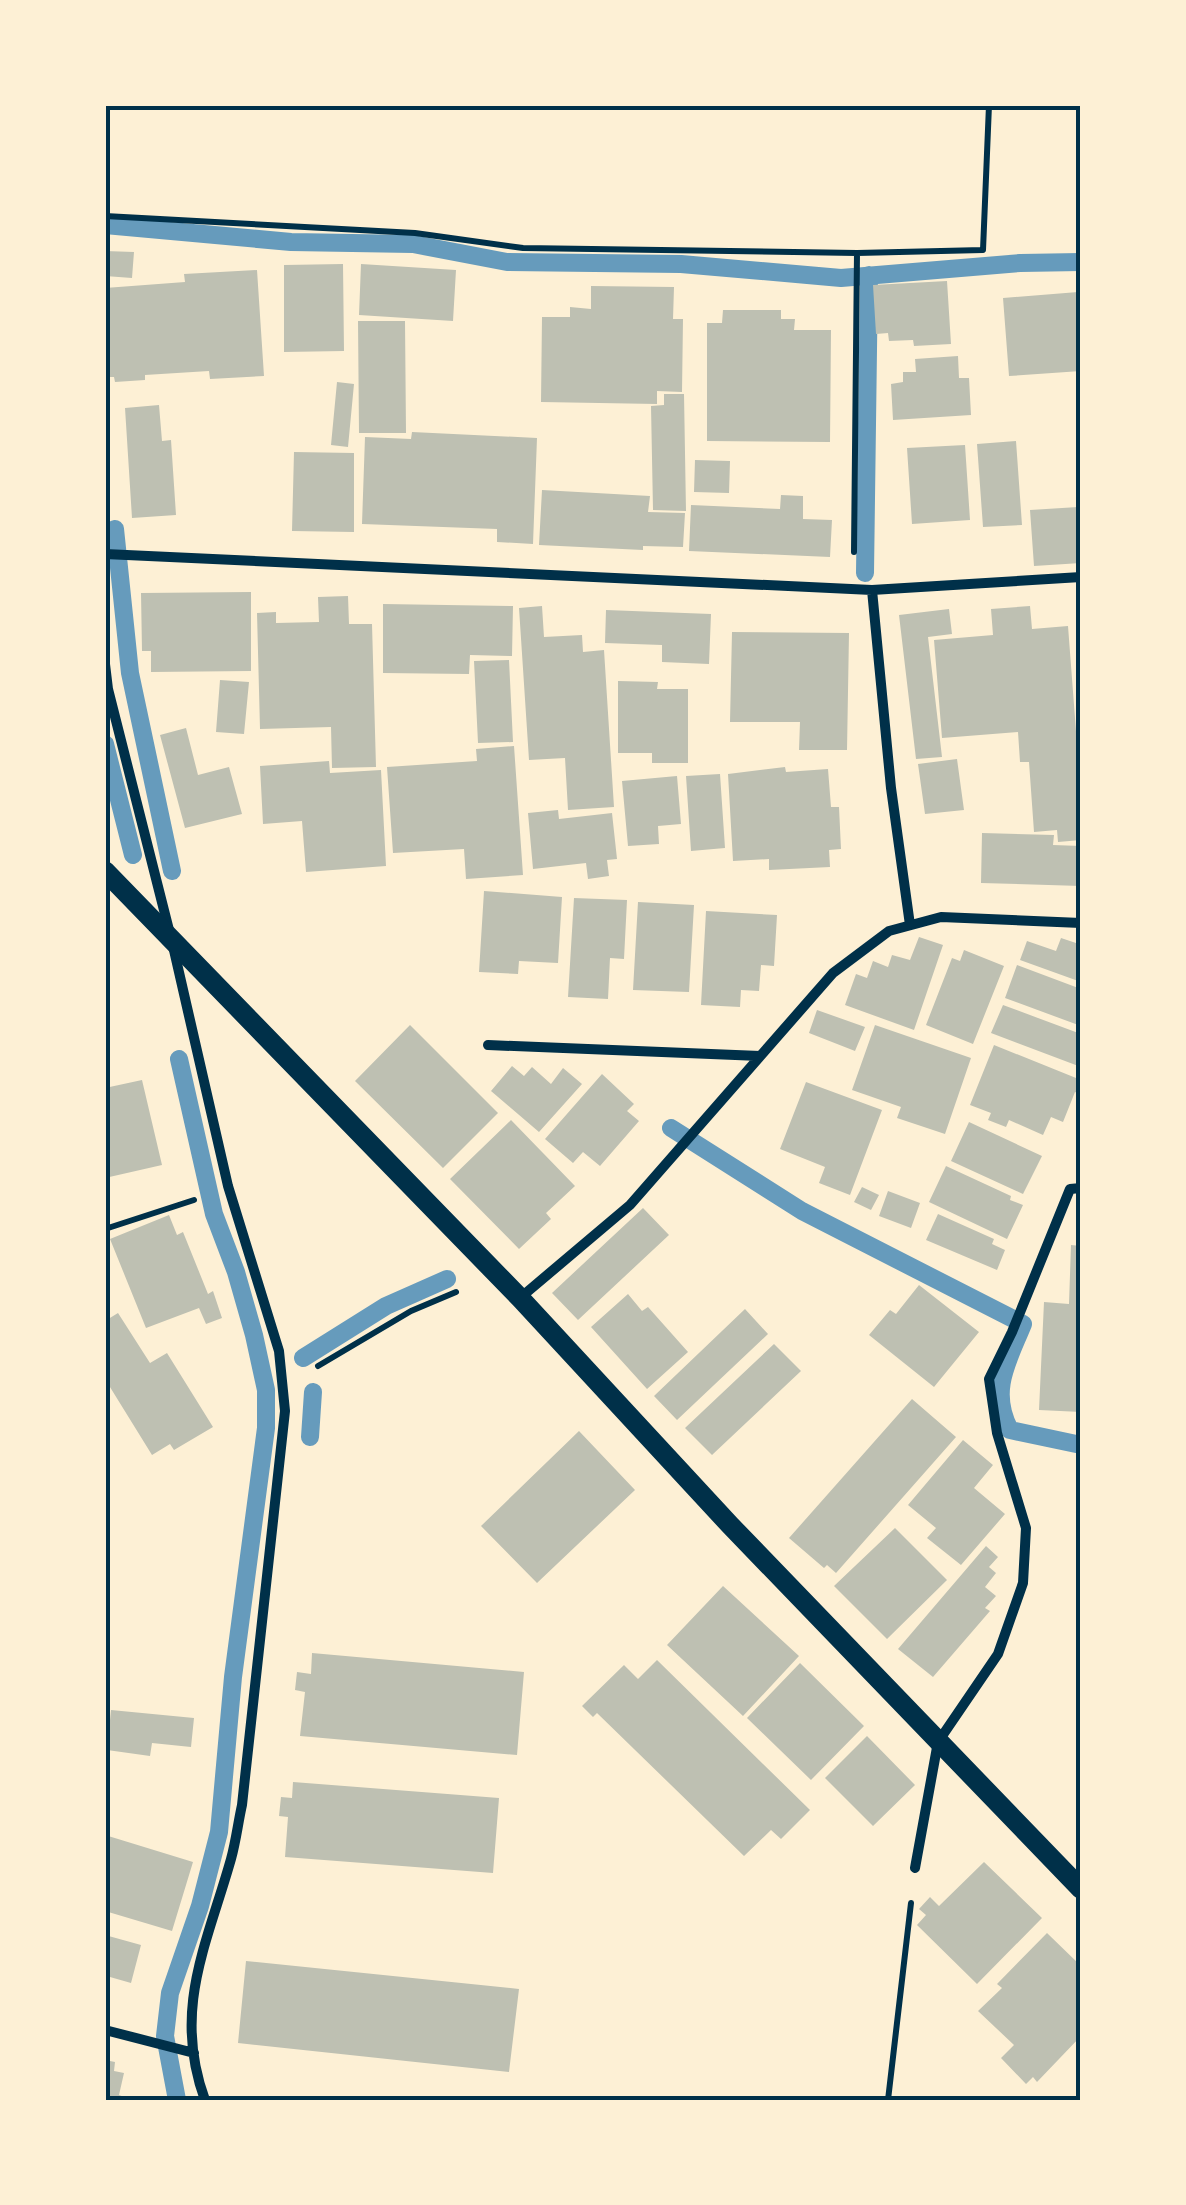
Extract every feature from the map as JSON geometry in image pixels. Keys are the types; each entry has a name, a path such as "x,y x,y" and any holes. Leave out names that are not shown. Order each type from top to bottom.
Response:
{"main road":[{"path":"105,871 520,1298 730,1525 1081,1889"}],"street":[{"path":"105,554 872,590 1081,577"},
{"path":"872,590 891,788 910,925"},
{"path":"105,664 228,1186 279,1351 285,1411 242,1805 232,1857 208,1930 190,2004 195,2072 205,2100"},
{"path":"520,1298 630,1205 834,973 889,931 940,917 1081,923"},
{"path":"488,1045 760,1056"},
{"path":"915,1868 938,1742 998,1654 1023,1583 1026,1528 998,1433 989,1379 1070,1189 1081,1188"},
{"path":"105,2030 194,2053"}],"path":[{"path":"105,216 415,233 522,248 856,253 982,250 989,105"},
{"path":"856,253 854,575 872,590"},
{"path":"105,1229 200,1198"},
{"path":"282,1387 411,1311 497,1276"},
{"path":"888,2100 915,1868"}],"building":[{"path":"105,251 134,252 132,278 105,276"},
{"path":"343,264 344,351 284,352 284,265"},
{"path":"361,264 456,270 453,321 359,315"},
{"path":"257,270 264,376 210,379 209,371 145,375 145,380 115,382 114,377 105,377 105,288 185,282 184,274"},
{"path":"947,281 951,344 914,346 913,340 889,341 888,333 876,334 873,285"},
{"path":"591,286 674,287 673,319 683,319 682,392 657,391 657,404 541,402 542,317 570,317 570,307 591,309"},
{"path":"1078,292 1081,371 1009,376 1003,298"},
{"path":"723,310 781,310 781,319 795,319 794,330 831,330 830,442 707,441 707,323 722,323"},
{"path":"358,321 405,321 406,433 359,433"},
{"path":"958,356 959,378 969,378 971,415 893,420 891,384 903,382 903,372 916,372 915,359"},
{"path":"337,382 354,384 348,447 331,445"},
{"path":"664,394 684,394 686,511 653,510 651,406 664,405"},
{"path":"159,405 162,441 171,440 176,515 132,518 125,408"},
{"path":"412,432 537,438 533,544 497,542 497,529 362,524 365,437 411,439"},
{"path":"1016,441 1022,525 983,527 977,444"},
{"path":"965,445 970,520 912,524 907,448"},
{"path":"294,452 354,453 354,532 292,531"},
{"path":"695,460 730,461 729,493 694,492"},
{"path":"542,490 650,496 648,512 685,513 683,547 643,546 643,550 539,545"},
{"path":"781,495 803,496 803,519 832,520 830,557 689,551 691,505 780,509"},
{"path":"1078,507 1081,563 1034,566 1030,510"},
{"path":"251,592 251,671 151,672 151,651 142,651 141,593"},
{"path":"348,596 349,624 372,624 376,767 332,768 331,727 260,729 257,613 276,612 276,623 319,622 318,597"},
{"path":"383,604 513,606 512,656 470,655 469,674 383,673"},
{"path":"542,606 544,637 582,635 583,652 604,650 614,807 568,810 565,758 529,760 519,608"},
{"path":"1030,606 1032,629 1068,626 1081,840 1058,842 1057,830 1034,832 1029,762 1020,762 1018,732 942,738 934,640 993,635 991,609"},
{"path":"949,609 952,634 928,637 942,757 916,759 899,615"},
{"path":"606,610 711,614 709,664 662,662 662,645 605,643"},
{"path":"732,632 849,633 847,750 799,750 800,722 730,722"},
{"path":"509,660 513,742 478,743 474,661"},
{"path":"220,680 249,682 244,734 216,732"},
{"path":"618,681 658,682 657,689 688,689 688,763 652,763 652,753 618,753"},
{"path":"186,728 198,775 229,767 242,814 185,828 160,735"},
{"path":"514,746 523,875 466,879 464,849 393,853 387,767 477,761 476,749"},
{"path":"957,759 964,810 925,814 918,764"},
{"path":"329,761 330,773 381,770 386,866 306,872 302,821 263,824 260,766"},
{"path":"785,767 786,772 828,769 831,807 839,807 841,849 829,850 830,867 769,870 769,859 733,861 728,774"},
{"path":"720,774 725,848 691,851 686,776"},
{"path":"677,776 681,824 658,826 659,844 628,846 622,781"},
{"path":"558,810 559,819 612,813 617,859 607,860 609,876 588,879 586,863 533,869 528,813"},
{"path":"982,833 1054,835 1053,845 1081,846 1081,886 981,883"},
{"path":"484,891 562,897 558,963 519,961 518,974 479,972"},
{"path":"574,898 627,900 624,959 610,958 608,999 568,997"},
{"path":"638,902 694,905 689,992 633,990"},
{"path":"706,911 777,915 774,966 761,965 759,991 741,990 740,1007 701,1005"},
{"path":"919,937 943,945 914,1030 845,1005 856,974 867,978 873,961 888,967 892,955 910,960"},
{"path":"1061,938 1079,944 1081,982 1020,960 1027,941 1056,951"},
{"path":"964,950 1004,966 973,1044 926,1025 952,958 960,961"},
{"path":"1017,965 1081,989 1081,1026 1005,998"},
{"path":"1003,1005 1081,1034 1081,1067 991,1033"},
{"path":"817,1010 865,1027 855,1051 809,1033"},
{"path":"410,1025 498,1113 443,1168 355,1081"},
{"path":"875,1025 971,1058 945,1134 897,1118 901,1107 852,1090"},
{"path":"994,1045 1081,1080 1081,1095 1075,1092 1063,1122 1051,1117 1043,1135 1009,1120 1006,1127 988,1120 991,1113 970,1105"},
{"path":"512,1066 524,1076 532,1067 551,1084 563,1068 582,1084 539,1132 491,1091"},
{"path":"602,1074 634,1104 627,1111 639,1121 600,1166 583,1152 573,1163 545,1139"},
{"path":"142,1080 162,1165 105,1178 105,1088"},
{"path":"806,1082 882,1110 850,1195 819,1183 825,1167 780,1149"},
{"path":"511,1120 575,1186 546,1213 551,1219 519,1249 450,1179"},
{"path":"969,1122 1042,1156 1023,1194 951,1161"},
{"path":"946,1166 1023,1205 1007,1239 929,1202"},
{"path":"862,1187 879,1195 871,1210 854,1202"},
{"path":"888,1191 920,1203 911,1228 879,1216"},
{"path":"643,1208 669,1235 578,1320 552,1293"},
{"path":"938,1214 994,1239 992,1244 1005,1250 997,1270 926,1240"},
{"path":"169,1215 177,1235 183,1232 222,1318 206,1324 199,1308 146,1328 110,1239"},
{"path":"1071,1245 1081,1246 1081,1412 1039,1410 1044,1302 1069,1304"},
{"path":"919,1285 979,1332 934,1387 869,1335 890,1310 896,1314"},
{"path":"628,1294 642,1311 648,1307 688,1352 647,1389 591,1327"},
{"path":"745,1309 768,1334 677,1420 654,1396"},
{"path":"118,1313 150,1363 167,1353 213,1427 174,1450 170,1444 152,1455 105,1379 105,1321"},
{"path":"774,1344 801,1371 712,1455 685,1428"},
{"path":"912,1399 956,1437 836,1573 827,1565 824,1568 789,1538"},
{"path":"579,1431 635,1490 537,1583 481,1526"},
{"path":"963,1440 993,1465 974,1488 1005,1514 961,1565 927,1538 936,1528 908,1505"},
{"path":"895,1528 947,1580 887,1639 834,1586"},
{"path":"986,1546 998,1557 989,1567 996,1573 985,1587 996,1596 985,1608 990,1611 933,1677 898,1649"},
{"path":"723,1586 799,1656 743,1716 667,1645"},
{"path":"312,1653 524,1672 517,1755 300,1736 305,1692 295,1690 297,1672 311,1674"},
{"path":"657,1660 810,1810 781,1839 771,1830 744,1856 597,1713 593,1717 582,1706 624,1665 638,1679"},
{"path":"800,1663 864,1726 811,1780 747,1718"},
{"path":"111,1710 194,1718 191,1747 152,1743 150,1756 107,1750"},
{"path":"867,1736 915,1785 873,1826 825,1778"},
{"path":"293,1782 499,1798 493,1873 285,1857 288,1817 279,1816 281,1797 292,1798"},
{"path":"105,1835 193,1862 172,1931 105,1911"},
{"path":"984,1862 1042,1918 977,1984 917,1925 926,1915 919,1909 930,1897 939,1906"},
{"path":"1047,1933 1081,1966 1081,2036 1037,2082 1033,2077 1026,2084 1001,2058 1014,2045 978,2011 1002,1988 997,1984"},
{"path":"105,1935 141,1945 131,1983 110,1977 106,1992"},
{"path":"246,1961 519,1989 509,2072 238,2043"},
{"path":"105,2060 115,2062 114,2071 124,2073 119,2095 132,2100 105,2100"}],"waterway":[{"path":"105,225 291,242 413,244 507,262 681,264 841,278 1020,263 1081,262"},
{"path":"865,573 869,275"},
{"path":"115,529 130,673 172,871"},
{"path":"105,744 133,855"},
{"path":"177,2100 165,2036 170,1993 200,1906 219,1832 233,1677 266,1428 266,1390 254,1335 214,1214 179,1059"},
{"path":"671,1128 802,1211 1023,1324 1001,1389 1010,1430 1081,1445"},
{"path":"303,1358 386,1306 447,1279"},
{"path":"310,1437 313,1392"}]}
